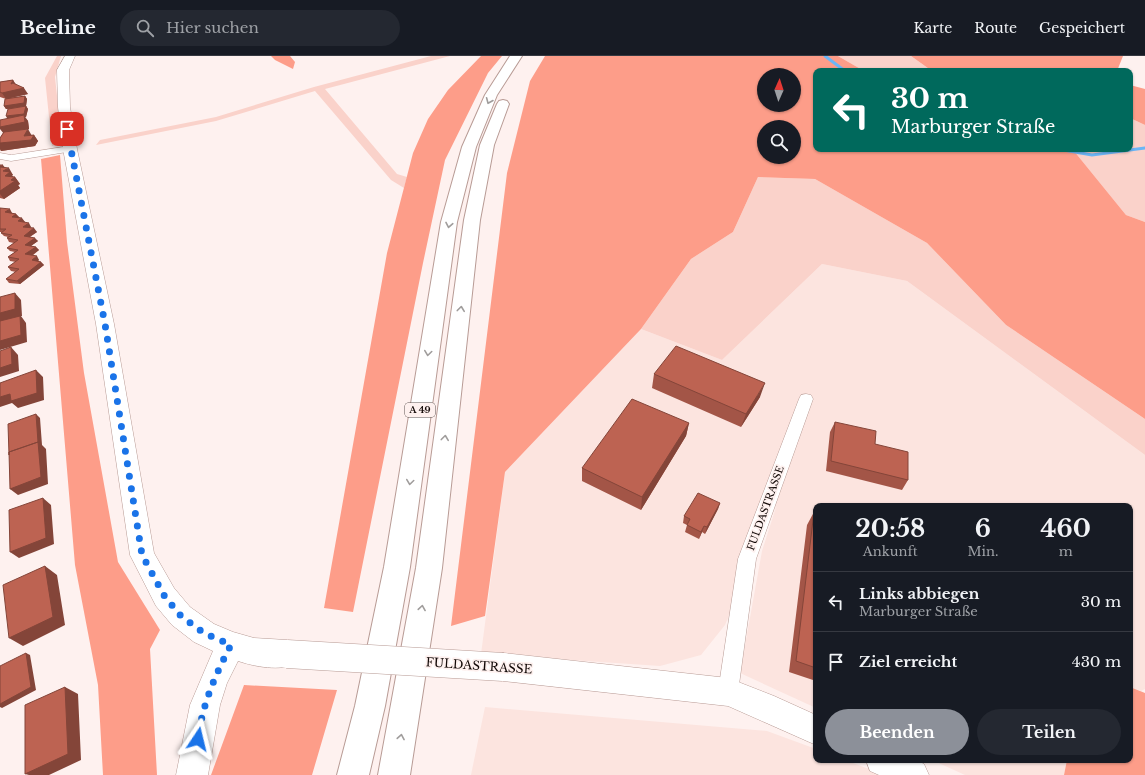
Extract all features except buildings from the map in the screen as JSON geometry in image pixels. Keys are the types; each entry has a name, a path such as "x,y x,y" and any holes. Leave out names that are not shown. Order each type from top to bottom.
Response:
{"highway":[{"name":"A 49","path":"353,775 370,706 397,567 449,222 470,147 491,95 516,56"},
{"name":"A 49","path":"394,775 429,568 472,220 487,145 508,92 530,56"}],"street":[{"name":"FULDASTRASSE","path":"70,56 63,70 62,87 70,148 105,324 142,555 165,597 181,616 204,633 231,645 254,652 503,668 728,692 764,706 813,729"},
{"path":"0,156 11,158 70,148"},
{"name":"FULDASTRASSE","path":"728,692 747,559 806,399"},
{"path":"192,775 200,725 208,695 219,666 231,645"},
{"path":"887,763 913,775"}],"shaded area":[{"path":"57,56 61,56 55,77 62,143 52,146 45,78"},
{"path":"271,56 290,56 295,62 293,69 275,60"},
{"path":"431,56 450,56 325,89 397,174 407,177 404,188 391,180 315,91 216,121 96,145 100,140 216,117 314,87"},
{"path":"481,56 502,56 488,73 445,160 353,612 324,608 387,253 413,153 428,119 448,90"},
{"path":"545,56 838,56 859,68 813,68 813,152 1075,152 1126,215 1145,222 1145,419 1006,325 927,243 815,179 758,177 733,232 691,259 641,329 505,472 485,616 451,626 507,173 530,81"},
{"path":"838,56 911,56 928,68 859,68"},
{"path":"911,56 1123,56 1118,68 928,68"},
{"path":"1133,86 1145,89 1145,125 1133,119"},
{"path":"1133,119 1145,125 1145,222 1126,215 1075,152 1133,152"},
{"path":"60,155 67,242 84,373 118,562 160,630 150,649 157,775 103,775 98,685 75,565 41,159"},
{"path":"758,177 815,179 927,243 1006,325 1145,419 1145,455 907,281 822,264 722,360 641,329 691,259 733,232"},
{"path":"822,264 907,281 1145,455 1145,689 1141,691 1133,688 1133,503 813,503 813,707 740,673 762,551 777,504 725,625 701,655 660,666 481,654 505,472 641,329 722,360"},
{"path":"244,685 337,690 312,775 211,775"},
{"path":"1133,688 1145,693 1145,775 1064,775 1066,763 1133,763"},
{"path":"485,707 767,731 813,748 813,763 853,763 885,775 471,775"},
{"path":"939,763 1066,763 1064,775 965,775"}],"waterway":[{"path":"825,56 841,68"},
{"path":"1133,150 1145,148"},
{"path":"1075,152 1092,155 1115,152"}],"route":[{"path":"67,129 105,324 142,555 165,597 181,616 204,633 231,645 219,666 208,695 198,739"}]}
